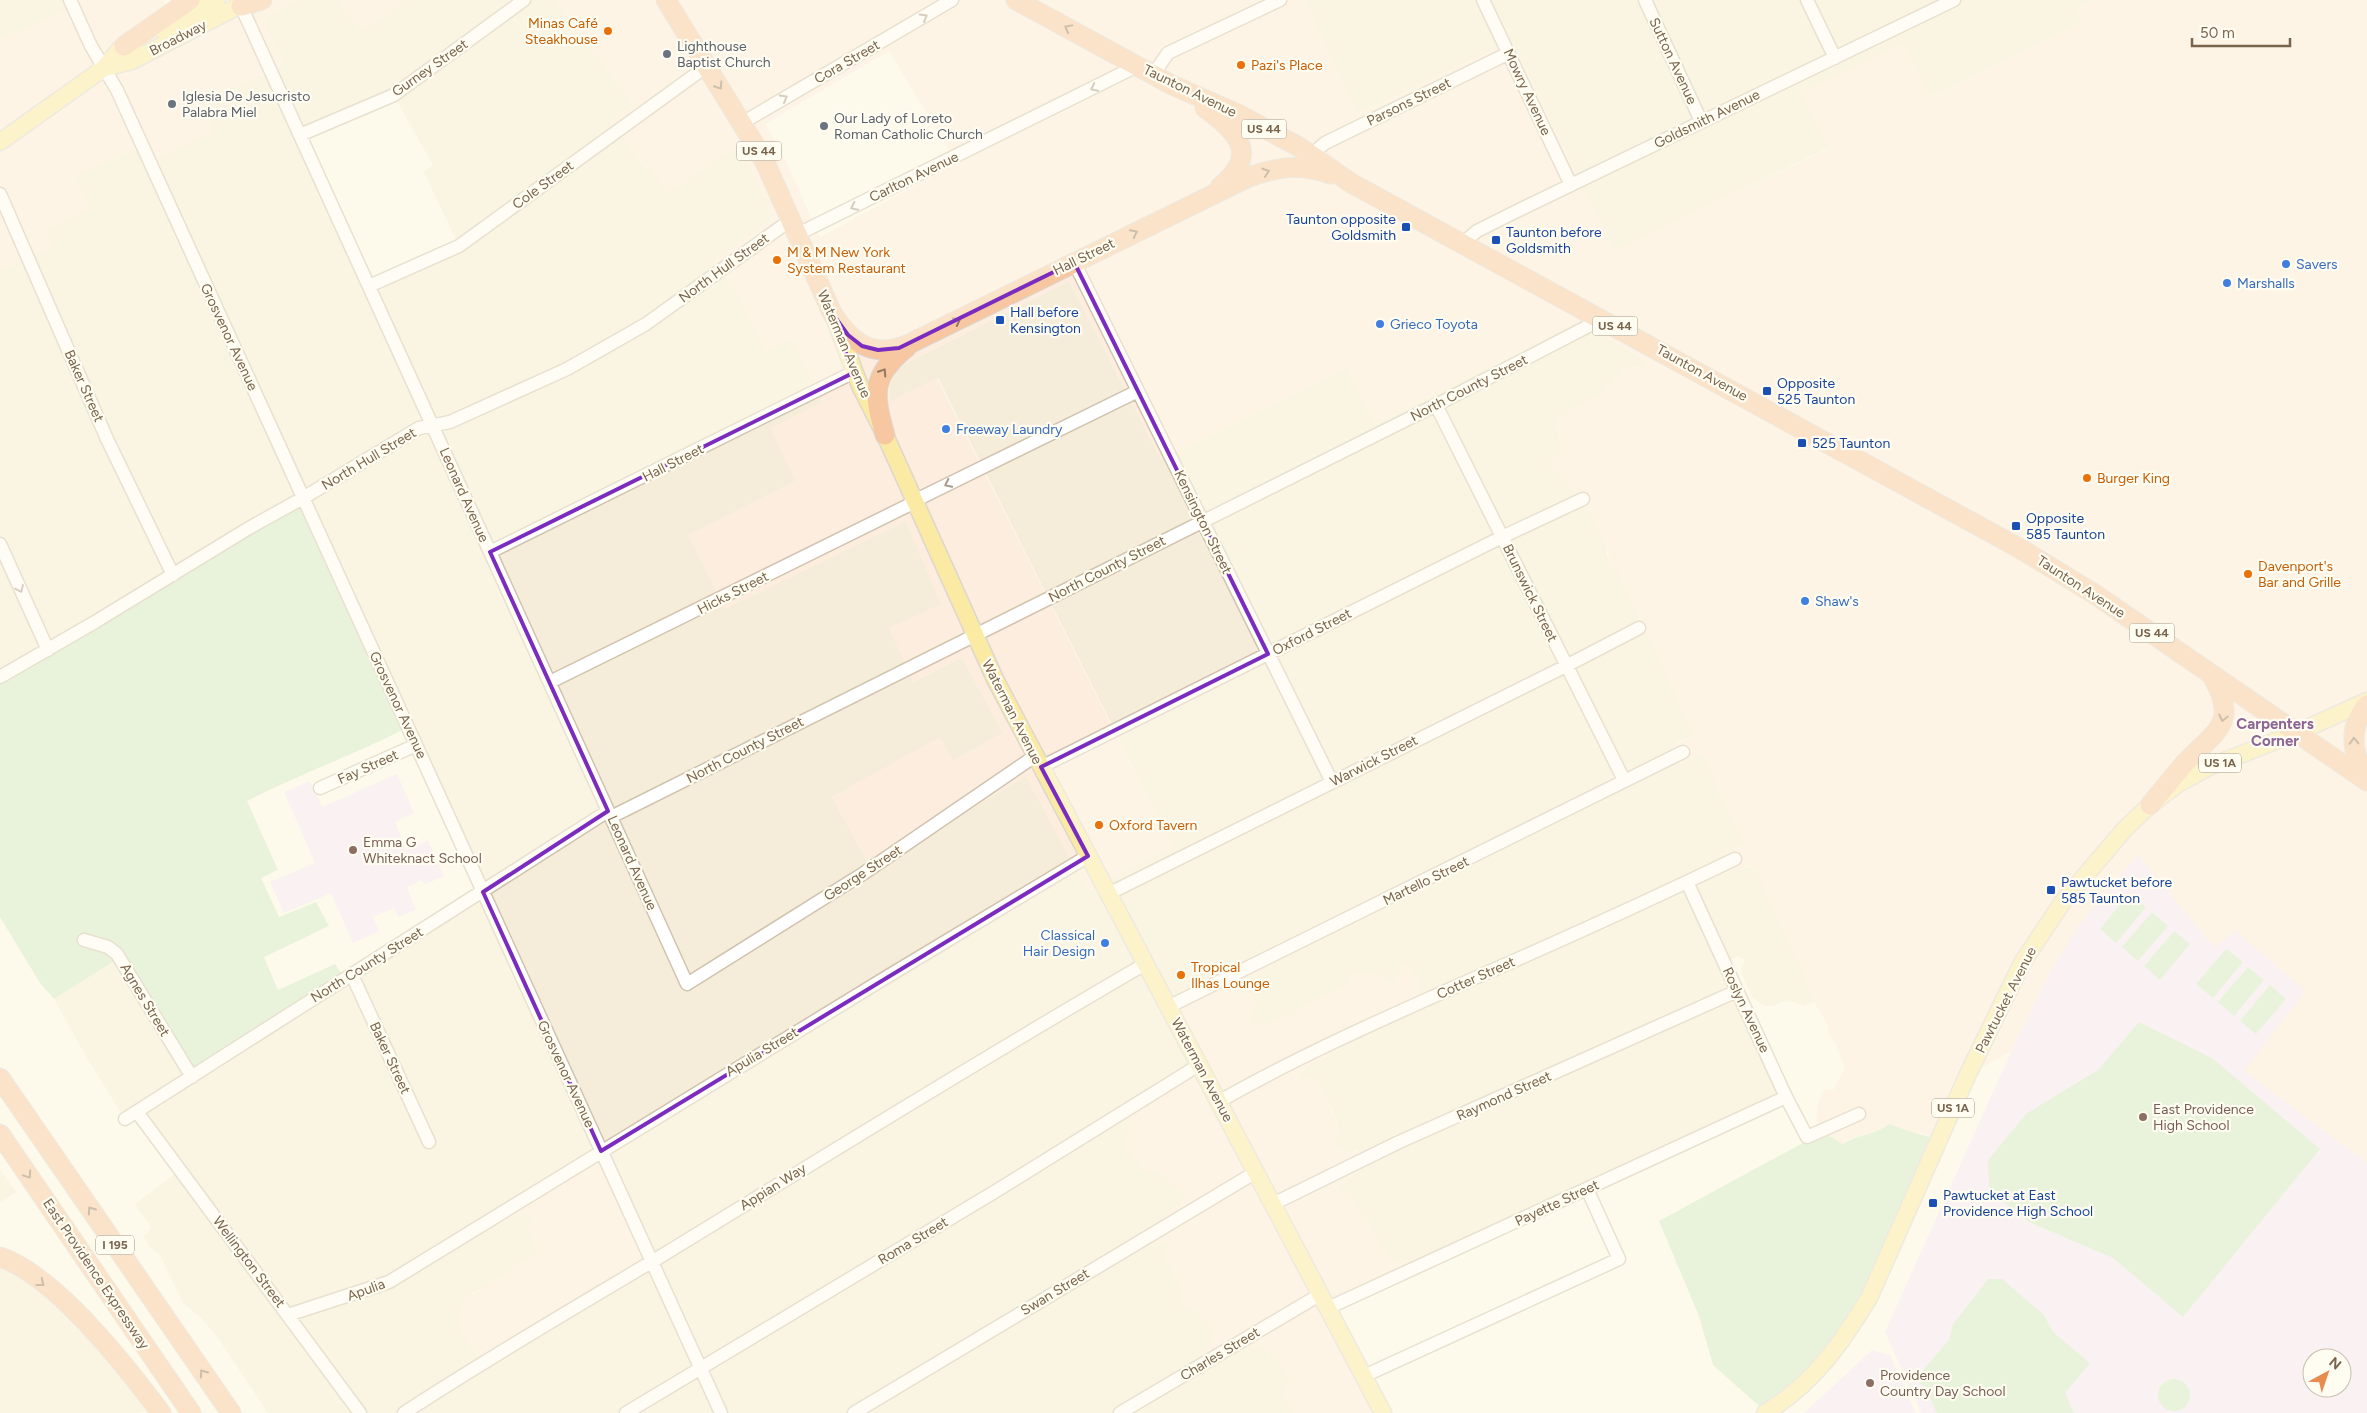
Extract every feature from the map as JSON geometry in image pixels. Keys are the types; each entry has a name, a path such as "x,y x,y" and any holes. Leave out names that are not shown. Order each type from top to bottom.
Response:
{"highway":[{"path":"124,46 190,0"},
{"path":"246,3 262,0"},
{"name":"Waterman Avenue","path":"666,0 742,123 772,176 832,313"},
{"name":"Taunton Avenue","path":"1016,0 1172,85 1238,114 1311,155 1351,182 1895,478 2038,559 2093,593 2367,781"},
{"path":"1172,85 1226,123 1240,141 1242,155 1238,167 1229,179 1204,197"},
{"name":"Hall Street","path":"832,313 848,335 866,348 888,350 913,342 1204,197 1256,175 1289,166 1315,169 1351,182"},
{"path":"885,435 877,403 877,385 886,366 913,342"},
{"path":"2150,805 2185,763 2222,724 2225,709 2223,700 2210,673"},
{"path":"2367,705 2356,725 2353,742 2354,752 2367,777"},
{"name":"I 195","path":"0,1078 231,1413"},
{"name":"East Providence Expressway","path":"0,1134 191,1413"},
{"path":"0,1257 24,1269 76,1312 123,1363 161,1413"}],"main road":[{"name":"Broadway","path":"0,142 104,68 110,59 124,46 217,0"},
{"name":"Broadway","path":"104,68 115,67 132,61 246,3"},
{"name":"Waterman Avenue","path":"832,313 854,372 885,435 974,636 1168,1008 1384,1413"},
{"name":"Pawtucket Avenue","path":"1765,1413 1802,1386 1842,1342 1869,1298 1968,1074 2022,963 2062,903 2111,845 2150,805 2178,784 2209,767 2296,733 2367,701"}],"street":[{"name":"Grosvenor Avenue","path":"70,0 116,90 721,1413"},
{"name":"Gurney Street","path":"300,135 394,95 524,0"},
{"name":"Cora Street","path":"742,123 952,0"},
{"path":"1145,70 1168,53 1280,0"},
{"name":"Mowry Avenue","path":"1484,0 1571,185"},
{"name":"Sutton Avenue","path":"1645,0 1702,121"},
{"path":"1807,0 1835,58"},
{"name":"Goldsmith Avenue","path":"1463,244 1480,229 1954,0"},
{"name":"Leonard Avenue","path":"246,3 300,135 687,984"},
{"name":"Parsons Street","path":"1311,155 1325,143 1509,54"},
{"name":"Cole Street","path":"369,286 466,242 707,66"},
{"name":"Carlton Avenue","path":"795,227 1145,70"},
{"name":"Baker Street","path":"0,194 107,439 172,575"},
{"name":"North Hull Street","path":"0,677 419,428 450,422 567,369 646,324 795,227"},
{"name":"Kensington Street","path":"1074,262 1332,782"},
{"name":"North County Street","path":"125,1119 483,892 610,814 974,636 1436,405 1602,319"},
{"name":"Hall Street","path":"490,552 854,372"},
{"name":"Hicks Street","path":"550,682 1138,391"},
{"name":"Brunswick Street","path":"1436,405 1624,780"},
{"name":"Oxford Street","path":"1038,761 1268,654 1502,536 1583,499"},
{"path":"0,544 48,650"},
{"name":"Warwick Street","path":"1108,894 1566,666 1638,628"},
{"name":"Fay Street","path":"320,788 416,745"},
{"name":"Martello Street","path":"1168,1008 1683,752"},
{"name":"George Street","path":"687,984 1038,761"},
{"name":"Apulia Street","path":"438,1252 1088,856"},
{"name":"Cotter Street","path":"1218,1102 1274,1070 1367,1026 1735,859"},
{"name":"Roslyn Avenue","path":"1687,882 1786,1097 1807,1137 1859,1114"},
{"name":"Agnes Street","path":"84,940 108,947 117,954 192,1077"},
{"name":"Appian Way","path":"404,1413 497,1353 652,1261 893,1112 1145,964"},
{"name":"Baker Street","path":"352,975 429,1142"},
{"name":"Raymond Street","path":"1273,1204 1397,1143 1736,990"},
{"name":"Roma Street","path":"626,1413 996,1191 1199,1065"},
{"name":"Payette Street","path":"1324,1301 1587,1190 1786,1097"},
{"name":"Wellington Street","path":"137,1112 360,1413"},
{"name":"Swan Street","path":"854,1413 1256,1172"},
{"path":"1364,1376 1619,1259 1587,1190"},
{"name":"Apulia","path":"288,1315 389,1282 438,1252"},
{"name":"Charles Street","path":"1120,1413 1324,1301"}],"highlighted area":[{"path":"1074,262 1268,654 1041,767 1088,856 601,1151 483,892 608,811 490,552 853,373 832,313 848,335 862,346 878,350 899,348"}],"shaded area":[{"path":"0,0 74,0 59,13 0,40"},
{"path":"74,0 163,0 179,27 230,0 296,0 264,19 283,64 201,103 213,132 149,162 141,145 75,176 90,209 46,229 52,247 0,271 0,40 59,13"},
{"path":"296,0 339,0 347,17 355,18 401,5 397,0 555,0 633,105 611,121 646,168 649,166 668,193 737,147 756,179 773,218 715,262 743,302 742,304 766,352 791,338 822,402 796,481 689,535 726,608 906,521 942,605 913,682 962,657 1003,733 953,761 940,738 832,797 871,868 1026,776 1088,891 1173,847 938,378 890,402 890,383 897,371 905,364 1069,281 1161,459 1347,368 1376,424 1575,323 1617,343 1641,358 1647,367 1646,372 1636,366 1625,368 1597,398 1590,398 1556,420 1554,425 1611,543 1606,551 1610,566 1617,568 1695,732 1689,738 1677,742 1675,751 1680,764 1699,755 1706,756 1718,789 1747,839 1741,846 1732,849 1727,863 1731,872 1743,866 1756,868 1777,920 1810,986 1814,1002 1804,1006 1787,1000 1773,1006 1765,1006 1753,998 1741,972 1745,960 1738,956 1725,963 1786,1095 1410,1268 1407,1259 1400,1262 1390,1258 1382,1250 1366,1218 1355,1206 1338,1195 1336,1191 1345,1179 1359,1172 1356,1163 1357,1150 1350,1153 1340,1148 1335,1142 1339,1133 1332,1109 1311,1076 1298,1080 1307,1066 1328,1055 1320,1047 1416,1003 1402,966 1400,974 1392,984 1367,974 1362,976 1354,974 1339,989 1308,1003 1291,1015 1272,1021 1264,1026 1255,1025 1248,1020 1247,993 1237,994 1238,987 1263,972 1254,965 1188,997 1196,1065 1130,1123 1125,1138 1126,1148 1145,1171 1156,1170 1179,1190 1186,1188 1187,1192 1180,1204 1166,1213 1172,1220 1151,1245 1161,1241 1172,1245 1164,1254 1184,1294 1213,1332 1212,1340 1257,1335 1255,1343 1269,1351 1278,1361 1288,1380 1283,1396 1294,1413 268,1413 216,1335 198,1315 183,1303 160,1255 149,1246 144,1237 151,1227 135,1204 180,1170 137,1112 125,1119 54,999 119,958 187,1078 480,892 408,727 0,676 0,271 52,247 46,229 90,209 75,176 142,145 213,131 200,103 283,64 264,19","holes":["394,96 433,165 424,172 459,246 369,286 300,135","597,1153 486,1359 466,1340 458,1316 468,1296 538,1254 527,1225 535,1216 528,1212 522,1213 504,1223"]},
{"path":"339,0 397,0 401,6 363,31 355,19 351,21 347,17"},
{"path":"555,0 1311,0 1306,3 1359,114 1512,41 1614,251 1829,148 1801,92 1905,43 1930,96 2082,23 2076,12 2079,6 2093,0 2367,0 2367,1163 2243,1071 2305,991 2217,945 2214,947 2138,855 2079,925 2050,973 2011,1052 1978,1069 1944,1142 1922,1133 1905,1131 1890,1124 1885,1128 1850,1139 1842,1144 1823,1132 1816,1119 1818,1103 1824,1089 1833,1090 1845,1068 1836,1045 1828,1034 1828,1026 1811,996 1809,986 1777,920 1756,868 1743,866 1731,872 1721,854 1744,843 1703,756 1699,755 1680,764 1676,759 1671,747 1689,738 1693,733 1616,568 1611,569 1607,549 1587,508 1583,506 1583,499 1547,463 1562,449 1558,442 1560,436 1554,425 1555,420 1590,398 1597,398 1625,368 1631,365 1645,371 1647,367 1641,358 1631,351 1575,323 1376,424 1347,368 1161,459 1069,281 905,364 897,371 890,383 890,401 937,378 1173,848 1088,891 1026,776 871,868 832,797 940,737 953,761 1003,733 962,657 913,682 889,628 941,604 906,521 725,609 688,535 796,481 770,428 822,402 791,338 766,352 741,304 743,302 715,261 773,218 756,179 737,147 668,193 649,167 647,168 610,121 633,105","holes":["889,51 957,163 820,237 783,155 765,124"]},
{"path":"1311,0 2093,0 2079,6 2082,23 1930,96 1801,92 1829,147 1614,251 1512,41 1358,114 1306,3"},
{"path":"397,774 414,813 395,822 406,849 428,840 444,876 424,885 422,880 407,887 416,910 398,917 394,908 373,917 379,931 353,943 331,893 284,913 270,882 315,863 284,792 310,781 322,807"},
{"name":"East Providence High School","path":"2138,855 2214,947 2236,931 2305,991 2244,1071 2367,1163 2367,1413 1921,1413 1885,1332 2011,1052 2050,973 2079,925"},
{"path":"1404,960 1418,977 1420,985 1416,1003 1320,1048 1329,1055 1307,1066 1299,1075 1298,1080 1311,1076 1317,1078 1338,1126 1339,1133 1335,1142 1340,1148 1349,1153 1361,1151 1362,1159 1356,1163 1361,1169 1345,1180 1336,1191 1338,1194 1346,1192 1354,1196 1355,1206 1366,1218 1382,1250 1389,1258 1400,1262 1409,1259 1410,1268 1331,1306 1382,1413 1294,1413 1283,1396 1288,1380 1278,1361 1269,1351 1255,1343 1257,1335 1209,1359 1202,1354 1212,1340 1213,1332 1195,1309 1179,1308 1184,1294 1164,1254 1172,1245 1161,1241 1137,1252 1138,1241 1172,1220 1166,1213 1180,1204 1187,1192 1186,1189 1179,1191 1156,1170 1150,1173 1145,1171 1126,1148 1125,1138 1130,1123 1128,1108 1196,1065 1166,1008 1254,965 1264,971 1238,987 1237,994 1251,994 1257,1005 1248,1020 1255,1025 1264,1026 1272,1021 1291,1015 1308,1003 1339,989 1354,974 1362,976 1376,972 1392,983 1400,974"},
{"path":"597,1153 646,1261 486,1359 466,1340 458,1325 458,1316 468,1296 475,1294 489,1282 494,1282 516,1266 538,1254 527,1225 535,1216 528,1212 522,1213 504,1223 501,1222 502,1212"},
{"path":"0,1170 16,1192 0,1203"},
{"path":"0,1261 22,1273 82,1324 151,1410 138,1413 0,1413"},
{"name":"Providence Country Day School","path":"1872,1350 1890,1355 1916,1413 1804,1413"}],"green space":[{"path":"298,500 408,727 247,801 278,870 261,878 279,917 316,902 329,926 264,957 278,990 335,964 345,979 190,1077 119,958 54,999 40,983 0,917 0,676"},
{"path":"2129,893 2146,907 2116,943 2100,929"},
{"path":"2152,912 2168,926 2138,961 2122,947"},
{"path":"2174,931 2190,944 2160,980 2144,966"},
{"path":"2226,949 2243,962 2213,998 2196,984"},
{"path":"2248,967 2264,980 2234,1016 2218,1002"},
{"path":"2270,985 2286,999 2256,1034 2240,1021"},
{"path":"2139,1022 2212,1058 2320,1149 2183,1317 2113,1258 2029,1222 1989,1190 1988,1160 2026,1114 2098,1070"},
{"path":"1890,1124 1944,1142 1853,1330 1767,1413 1713,1365 1699,1316 1659,1221 1823,1132 1842,1144"},
{"path":"1988,1279 2002,1279 2044,1315 2053,1332 2090,1363 2065,1393 2074,1413 1937,1413 1926,1389 1916,1378 1949,1340 1953,1324"},
{"path":"2174,1379 2186,1383 2190,1395 2186,1407 2174,1411 2162,1407 2158,1395 2162,1383"}],"place":[{"name":"Minas Café Steakhouse","path":"608,31"},
{"name":"Lighthouse Baptist Church","path":"667,54"},
{"name":"Pazi's Place","path":"1241,65"},
{"name":"Iglesia De Jesucristo Palabra Miel","path":"172,104"},
{"name":"Our Lady of Loreto Roman Catholic Church","path":"824,126"},
{"name":"Taunton opposite Goldsmith","path":"1406,227"},
{"name":"Taunton before Goldsmith","path":"1496,240"},
{"name":"M & M New York System Restaurant","path":"777,260"},
{"name":"Savers","path":"2286,264"},
{"name":"Marshalls","path":"2227,283"},
{"name":"Hall before Kensington","path":"1000,320"},
{"name":"Grieco Toyota","path":"1380,324"},
{"name":"Opposite 525 Taunton","path":"1767,391"},
{"name":"Freeway Laundry","path":"946,429"},
{"name":"525 Taunton","path":"1802,443"},
{"name":"Burger King","path":"2087,478"},
{"name":"Opposite 585 Taunton","path":"2016,526"},
{"name":"Davenport's Bar and Grille","path":"2248,574"},
{"name":"Shaw's","path":"1805,601"},
{"name":"Oxford Tavern","path":"1099,825"},
{"name":"Emma G Whiteknact School","path":"353,850"},
{"name":"Pawtucket before 585 Taunton","path":"2051,890"},
{"name":"Classical Hair Design","path":"1105,943"},
{"name":"Tropical Ilhas Lounge","path":"1181,975"},
{"name":"East Providence High School","path":"2143,1117"},
{"name":"Pawtucket at East Providence High School","path":"1933,1203"},
{"name":"Providence Country Day School","path":"1870,1383"}],"district":[{"name":"Carpenters Corner","path":"2275,732"}]}
